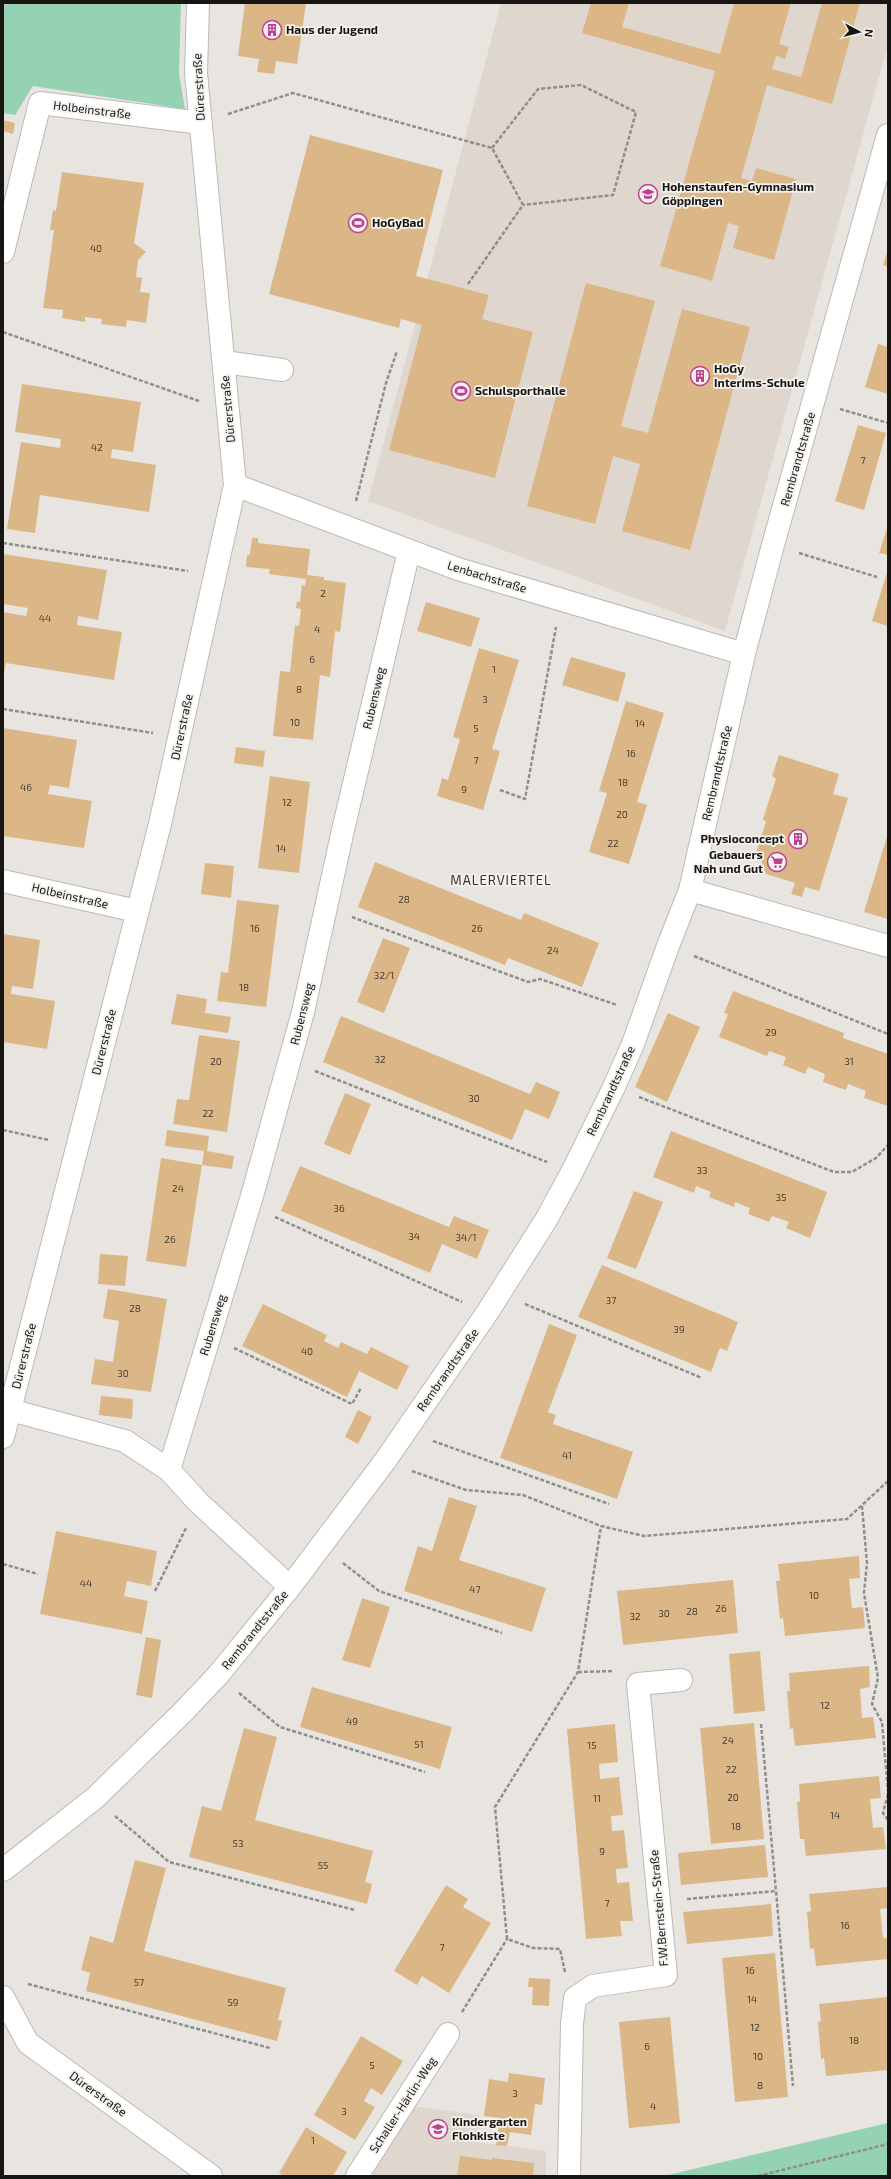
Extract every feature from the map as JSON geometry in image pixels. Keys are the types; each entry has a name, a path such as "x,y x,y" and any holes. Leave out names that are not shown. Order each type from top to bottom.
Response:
{"street":[{"name":"Dürerstraße","path":"3,1437 7,1409 78,1146 160,824 235,485 196,73 198,3"},
{"name":"Holbeinstraße","path":"3,252 40,103 201,123"},
{"name":"Rembrandtstraße","path":"3,1870 95,1798 182,1713 218,1675 290,1587 385,1461 404,1431 487,1313 546,1220 572,1172 614,1087 644,1014 690,890 744,654 888,135"},
{"path":"224,362 282,370"},
{"name":"Lenbachstraße","path":"235,485 458,569 744,654"},
{"name":"Rubensweg","path":"169,1470 249,1205 303,1012 409,551"},
{"name":"Holbeinstraße","path":"3,881 137,911"},
{"path":"690,890 888,946"},
{"path":"7,1409 125,1440 169,1470 198,1502 290,1587"},
{"path":"638,1684 681,1680"},
{"name":"F.W.Bernstein-Straße","path":"575,1998 593,1986 666,1975 638,1684"},
{"name":"Dürerstraße","path":"3,1997 28,2043 211,2176"},
{"path":"569,2176 572,2024 575,1998"},
{"name":"Schaller-Härlin-Weg","path":"357,2176 448,2034"}],"path":[{"path":"468,284 523,206 613,195 636,112 581,85 538,89 492,148"},
{"path":"201,123 293,94 492,148 523,206"},
{"path":"3,332 228,412"},
{"path":"349,528 386,383 397,351"},
{"path":"815,402 888,423"},
{"path":"3,543 215,575"},
{"path":"773,545 877,577"},
{"path":"500,790 525,799 561,599"},
{"path":"3,709 180,738"},
{"path":"326,907 528,982 540,979 644,1014"},
{"path":"668,946 888,1034"},
{"path":"290,1061 572,1172"},
{"path":"614,1087 834,1172 852,1172 876,1158 888,1145"},
{"path":"3,1130 78,1146"},
{"path":"249,1205 487,1313"},
{"path":"500,1293 702,1378"},
{"path":"210,1336 352,1404 361,1388"},
{"path":"404,1431 609,1504"},
{"path":"385,1461 466,1490 523,1496 601,1526 628,1534 652,1535 847,1519 888,1481"},
{"path":"154,1591 166,1571 198,1502"},
{"path":"862,1505 867,1563 864,1593 878,1678 872,1704 882,1722 888,1792 882,1813 888,1820"},
{"path":"448,2034 507,1939 495,1807 578,1672 601,1526"},
{"path":"321,1545 379,1592 502,1633"},
{"path":"3,1564 38,1574"},
{"path":"578,1672 622,1671 638,1684"},
{"path":"218,1675 280,1727 425,1772"},
{"path":"761,1724 793,2086"},
{"path":"95,1798 169,1862 356,1910"},
{"path":"659,1902 776,1891"},
{"path":"507,1939 533,1948 560,1949 565,1974 575,1998"},
{"path":"26,1984 270,2048"},
{"path":"758,2176 888,2144"}],"shaded area":[{"name":"Hohenstaufen-Gymnasium Göppingen","path":"501,3 888,3 888,45 725,631 368,501"},
{"name":"Kindergarten Flohkiste","path":"412,2106 479,2115 476,2142 546,2151 546,2176 372,2176"}],"green space":[{"path":"3,3 181,3 179,74 185,109 33,86 15,115 3,113"},
{"path":"888,2123 888,2176 664,2176"}],"building":[{"name":"Haus der Jugend","path":"245,3 306,3 297,64 276,61 274,74 257,72 259,59 238,56"},
{"path":"591,3 629,3 622,27 720,54 734,3 791,3 779,44 789,47 785,59 776,56 772,69 801,77 822,3 860,3 832,104 767,85 741,178 752,181 756,168 796,179 774,260 733,248 739,226 728,223 712,281 660,266 715,71 582,33"},
{"path":"3,120 15,123 13,134 3,131"},
{"name":"HoGyBad","path":"310,135 443,170 416,276 489,295 482,319 533,332 495,478 389,450 422,325 401,319 399,328 269,294"},
{"path":"62,172 144,183 134,243 146,252 138,260 136,277 142,278 140,292 150,293 146,323 127,320 126,327 101,324 102,319 85,317 85,322 62,318 63,310 43,308 54,230 50,230 53,210 56,211"},
{"path":"888,250 888,267 883,265"},
{"name":"HoGy Interims-Schule","path":"586,283 655,301 621,426 648,433 682,309 750,327 690,550 622,531 640,464 613,456 595,524 527,506"},
{"path":"878,344 888,347 888,394 865,387"},
{"path":"22,384 141,402 133,452 112,449 111,458 156,465 149,512 40,495 35,533 7,529 21,442 60,448 61,439 15,432"},
{"path":"858,425 886,433 864,510 835,501"},
{"path":"888,525 888,555 879,553"},
{"path":"252,538 258,538 258,543 310,549 307,575 324,577 324,580 346,583 340,632 335,631 330,677 320,675 313,740 273,736 280,671 290,672 295,625 299,626 301,609 296,608 297,601 300,602 302,585 305,586 306,579 269,574 270,569 246,567 247,555 250,555"},
{"path":"3,554 107,570 98,620 78,616 77,625 122,632 114,680 6,663 3,678 3,612 26,616 28,608 3,604"},
{"path":"888,569 888,626 872,621"},
{"path":"426,602 480,618 471,647 417,631"},
{"path":"479,648 519,660 492,749 500,751 483,810 437,796 442,778 448,780 460,739 453,737"},
{"path":"571,657 626,673 618,702 562,685"},
{"path":"626,701 664,713 637,802 647,805 629,864 589,852 607,793 599,791"},
{"path":"3,728 77,740 69,788 50,785 48,794 92,801 84,848 3,836"},
{"path":"236,747 265,751 263,767 234,763"},
{"name":"Physioconcept","path":"779,755 839,774 833,794 848,798 819,891 805,887 802,897 791,894 795,883 766,874 760,858 755,856 766,822 763,819 776,779 772,776"},
{"path":"270,776 310,782 299,873 258,868"},
{"path":"888,833 888,919 864,912"},
{"path":"375,862 521,920 524,913 599,943 582,987 508,958 505,965 358,907"},
{"path":"205,863 234,866 231,898 201,894"},
{"path":"237,900 279,905 266,1007 217,1001 221,972 228,973"},
{"path":"3,934 40,940 33,989 12,986 11,994 55,1001 47,1049 3,1042"},
{"path":"383,938 410,948 384,1013 357,1002"},
{"path":"733,991 844,1033 843,1038 888,1054 888,1106 864,1098 866,1091 848,1084 846,1090 823,1082 825,1074 808,1067 805,1074 783,1065 786,1057 769,1051 767,1056 719,1037 728,1014 724,1013"},
{"path":"177,994 207,999 205,1013 231,1017 228,1033 171,1024"},
{"path":"668,1013 700,1027 667,1102 635,1087"},
{"path":"341,1016 530,1094 536,1082 560,1092 549,1119 525,1109 512,1140 323,1062"},
{"path":"199,1035 240,1041 227,1132 173,1124 177,1099 189,1100"},
{"path":"345,1093 371,1104 350,1155 324,1144"},
{"path":"167,1130 209,1136 207,1151 234,1156 232,1169 202,1165 204,1151 165,1146"},
{"path":"671,1131 827,1192 810,1238 786,1228 789,1222 772,1216 769,1222 748,1214 750,1208 735,1202 734,1207 709,1197 711,1192 696,1186 694,1193 653,1177"},
{"path":"161,1158 202,1165 186,1267 146,1261"},
{"path":"300,1166 449,1227 454,1216 489,1230 477,1259 442,1244 430,1273 281,1211"},
{"path":"634,1191 663,1202 636,1269 607,1258"},
{"path":"100,1254 128,1256 125,1286 98,1284"},
{"path":"602,1265 738,1322 727,1351 720,1348 711,1372 578,1317"},
{"path":"108,1289 167,1299 151,1392 91,1384 95,1359 113,1362 119,1321 103,1318"},
{"path":"263,1304 327,1335 324,1341 338,1348 341,1342 367,1354 371,1347 409,1366 397,1390 359,1371 347,1397 242,1346"},
{"path":"549,1324 577,1335 548,1412 556,1415 553,1424 633,1452 617,1499 500,1458"},
{"path":"101,1396 133,1399 132,1419 99,1415"},
{"path":"358,1410 372,1417 358,1444 345,1437"},
{"path":"449,1497 477,1506 459,1560 546,1588 532,1632 404,1591 418,1546 432,1551"},
{"path":"56,1531 157,1551 151,1586 127,1581 124,1596 148,1601 142,1634 40,1614"},
{"path":"859,1556 860,1578 849,1579 852,1608 863,1607 865,1628 785,1636 783,1618 780,1619 776,1581 780,1581 778,1564"},
{"path":"733,1580 738,1633 623,1645 617,1591"},
{"path":"362,1598 390,1607 370,1668 342,1660"},
{"path":"146,1637 161,1640 152,1698 136,1695"},
{"path":"760,1651 765,1711 734,1714 729,1654"},
{"path":"869,1666 870,1687 860,1689 862,1718 873,1717 876,1738 795,1746 793,1728 790,1729 787,1691 790,1691 789,1673"},
{"path":"312,1687 452,1727 440,1769 300,1727"},
{"path":"754,1723 764,1839 711,1844 700,1728"},
{"path":"615,1724 618,1762 599,1764 600,1779 619,1777 623,1815 611,1816 612,1831 624,1830 628,1868 616,1869 617,1883 629,1882 633,1921 620,1921 622,1936 586,1939 567,1729"},
{"path":"244,1728 277,1737 255,1820 373,1851 365,1882 372,1884 367,1904 189,1857 202,1806 221,1811"},
{"path":"879,1776 881,1798 870,1799 873,1828 883,1827 886,1849 806,1856 804,1839 800,1839 797,1802 800,1801 799,1784"},
{"path":"765,1845 768,1877 681,1885 678,1853"},
{"path":"135,1860 166,1868 144,1951 286,1988 278,2020 282,2021 277,2041 86,1991 90,1973 81,1970 90,1936 113,1943"},
{"path":"446,1885 468,1899 463,1907 491,1923 449,1993 422,1976 417,1985 394,1971"},
{"path":"888,1887 888,1908 880,1909 883,1938 888,1938 888,1959 816,1966 814,1948 810,1949 807,1912 811,1911 809,1894"},
{"path":"771,1904 773,1936 687,1944 683,1912"},
{"path":"775,1953 788,2097 735,2102 722,1958"},
{"path":"529,1978 550,1979 549,2006 532,2005 533,1987 528,1987"},
{"path":"888,1997 888,2070 826,2076 824,2058 821,2059 818,2022 821,2021 819,2004"},
{"path":"670,2017 680,2123 629,2128 619,2022"},
{"path":"361,2036 403,2061 382,2095 371,2088 364,2101 375,2107 355,2140 314,2115"},
{"path":"509,2073 545,2078 542,2105 535,2104 531,2135 510,2132 507,2146 496,2145 500,2118 484,2116 489,2079 508,2082"},
{"path":"306,2127 347,2152 333,2176 284,2176 279,2173"},
{"path":"460,2156 534,2163 533,2176 457,2176"}],"place":[{"name":"Haus der Jugend","path":"272,30"},
{"name":"Hohenstaufen-Gymnasium Göppingen","path":"648,194"},
{"name":"HoGyBad","path":"358,223"},
{"name":"HoGy Interims-Schule","path":"700,376"},
{"name":"Schulsporthalle","path":"461,391"},
{"name":"Physioconcept","path":"798,839"},
{"name":"Gebauers Nah und Gut","path":"777,862"},
{"name":"Kindergarten Flohkiste","path":"438,2129"}],"district":[{"name":"MALERVIERTEL","path":"501,880"}]}
